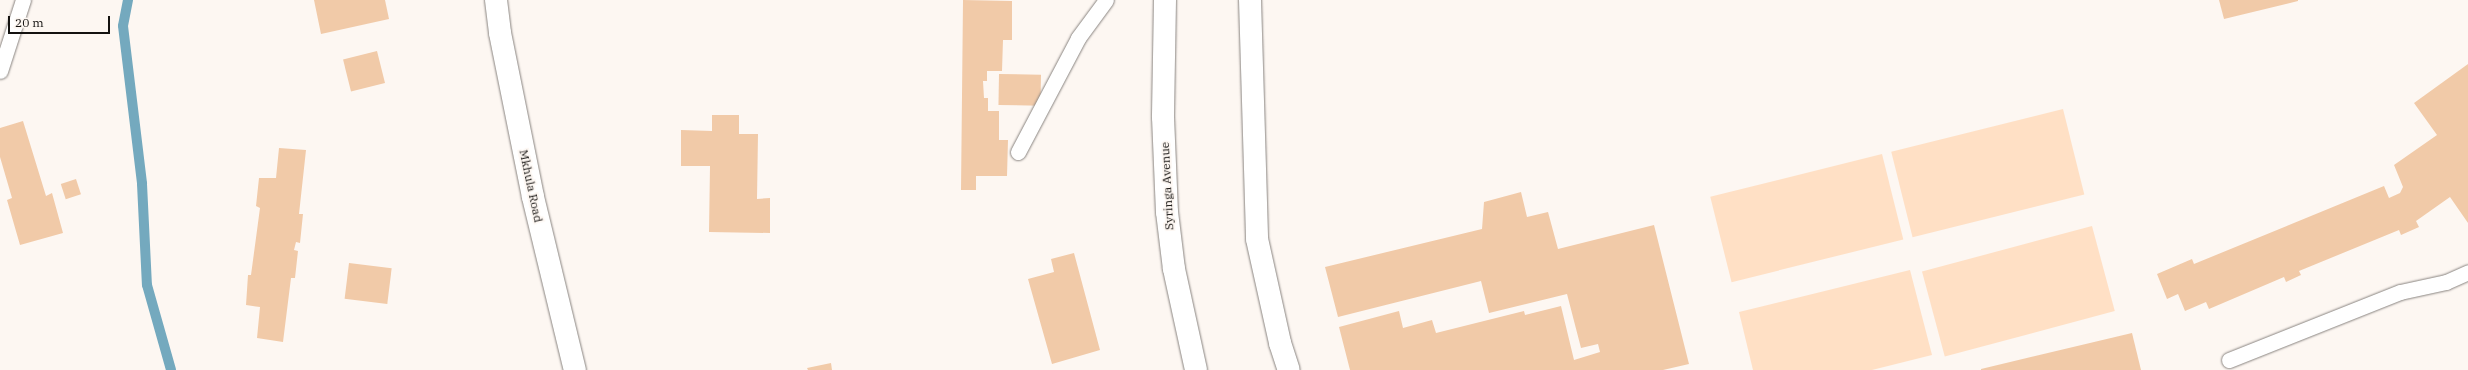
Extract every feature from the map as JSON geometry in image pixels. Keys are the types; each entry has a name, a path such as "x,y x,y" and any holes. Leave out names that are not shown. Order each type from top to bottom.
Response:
{"street":[{"name":"Mkhula Road","path":"496,0 500,33 533,197 575,370"},
{"name":"Syringa Avenue","path":"1165,0 1164,117 1167,212 1174,269 1196,370"},
{"path":"1250,0 1257,239 1280,343 1289,370"}],"lane":[{"path":"0,72 23,0"},
{"path":"1018,152 1078,38 1106,0"},
{"path":"2229,360 2400,292 2446,282 2468,272"}],"shaded area":[{"path":"2063,109 2084,194 1913,237 1891,152"},
{"path":"1882,154 1903,239 1732,282 1710,197"},
{"path":"2092,226 2115,311 1945,357 1922,272"},
{"path":"1910,270 1932,355 1872,370 1753,370 1739,312"}],"building":[{"path":"314,0 385,0 389,19 321,34"},
{"path":"963,0 1012,1 1012,40 1003,40 1002,71 987,71 987,81 983,81 984,98 988,98 988,111 999,111 999,140 1008,140 1007,176 976,176 976,190 961,190"},
{"path":"2219,0 2298,0 2298,1 2224,19"},
{"path":"377,51 385,83 351,91 343,59"},
{"path":"2468,64 2468,223 2450,197 2416,221 2419,227 2401,235 2399,230 2299,271 2301,275 2286,282 2284,277 2209,309 2206,302 2185,311 2178,294 2167,299 2157,274 2192,259 2194,264 2384,186 2389,198 2400,193 2403,187 2394,165 2437,135 2414,103"},
{"path":"999,74 1041,75 1040,106 998,105"},
{"path":"712,115 739,115 739,134 758,134 757,199 770,198 770,233 709,232 710,166 681,166 681,130 712,131"},
{"path":"23,121 46,196 52,193 63,233 20,245 7,200 12,198 0,157 0,128"},
{"path":"279,148 306,150 299,214 303,214 300,243 296,242 294,250 298,251 295,278 291,278 283,342 257,338 260,307 246,305 248,275 251,275 260,208 256,206 259,178 276,178"},
{"path":"76,179 81,194 66,199 61,184"},
{"path":"1521,192 1527,217 1548,212 1558,249 1654,225 1689,364 1663,370 1350,370 1339,327 1399,311 1403,328 1432,320 1436,333 1524,311 1525,315 1561,306 1574,360 1600,352 1598,344 1581,348 1567,294 1489,313 1481,281 1338,317 1325,267 1482,229 1484,202"},
{"path":"1074,253 1100,350 1052,364 1028,279 1054,272 1051,259"},
{"path":"349,263 392,268 387,304 345,299"},
{"path":"2132,333 2141,370 1981,370 1981,369"},
{"path":"831,363 832,370 808,370 807,368"}],"waterway":[{"path":"128,0 123,26 142,184 147,285 171,370"}]}
